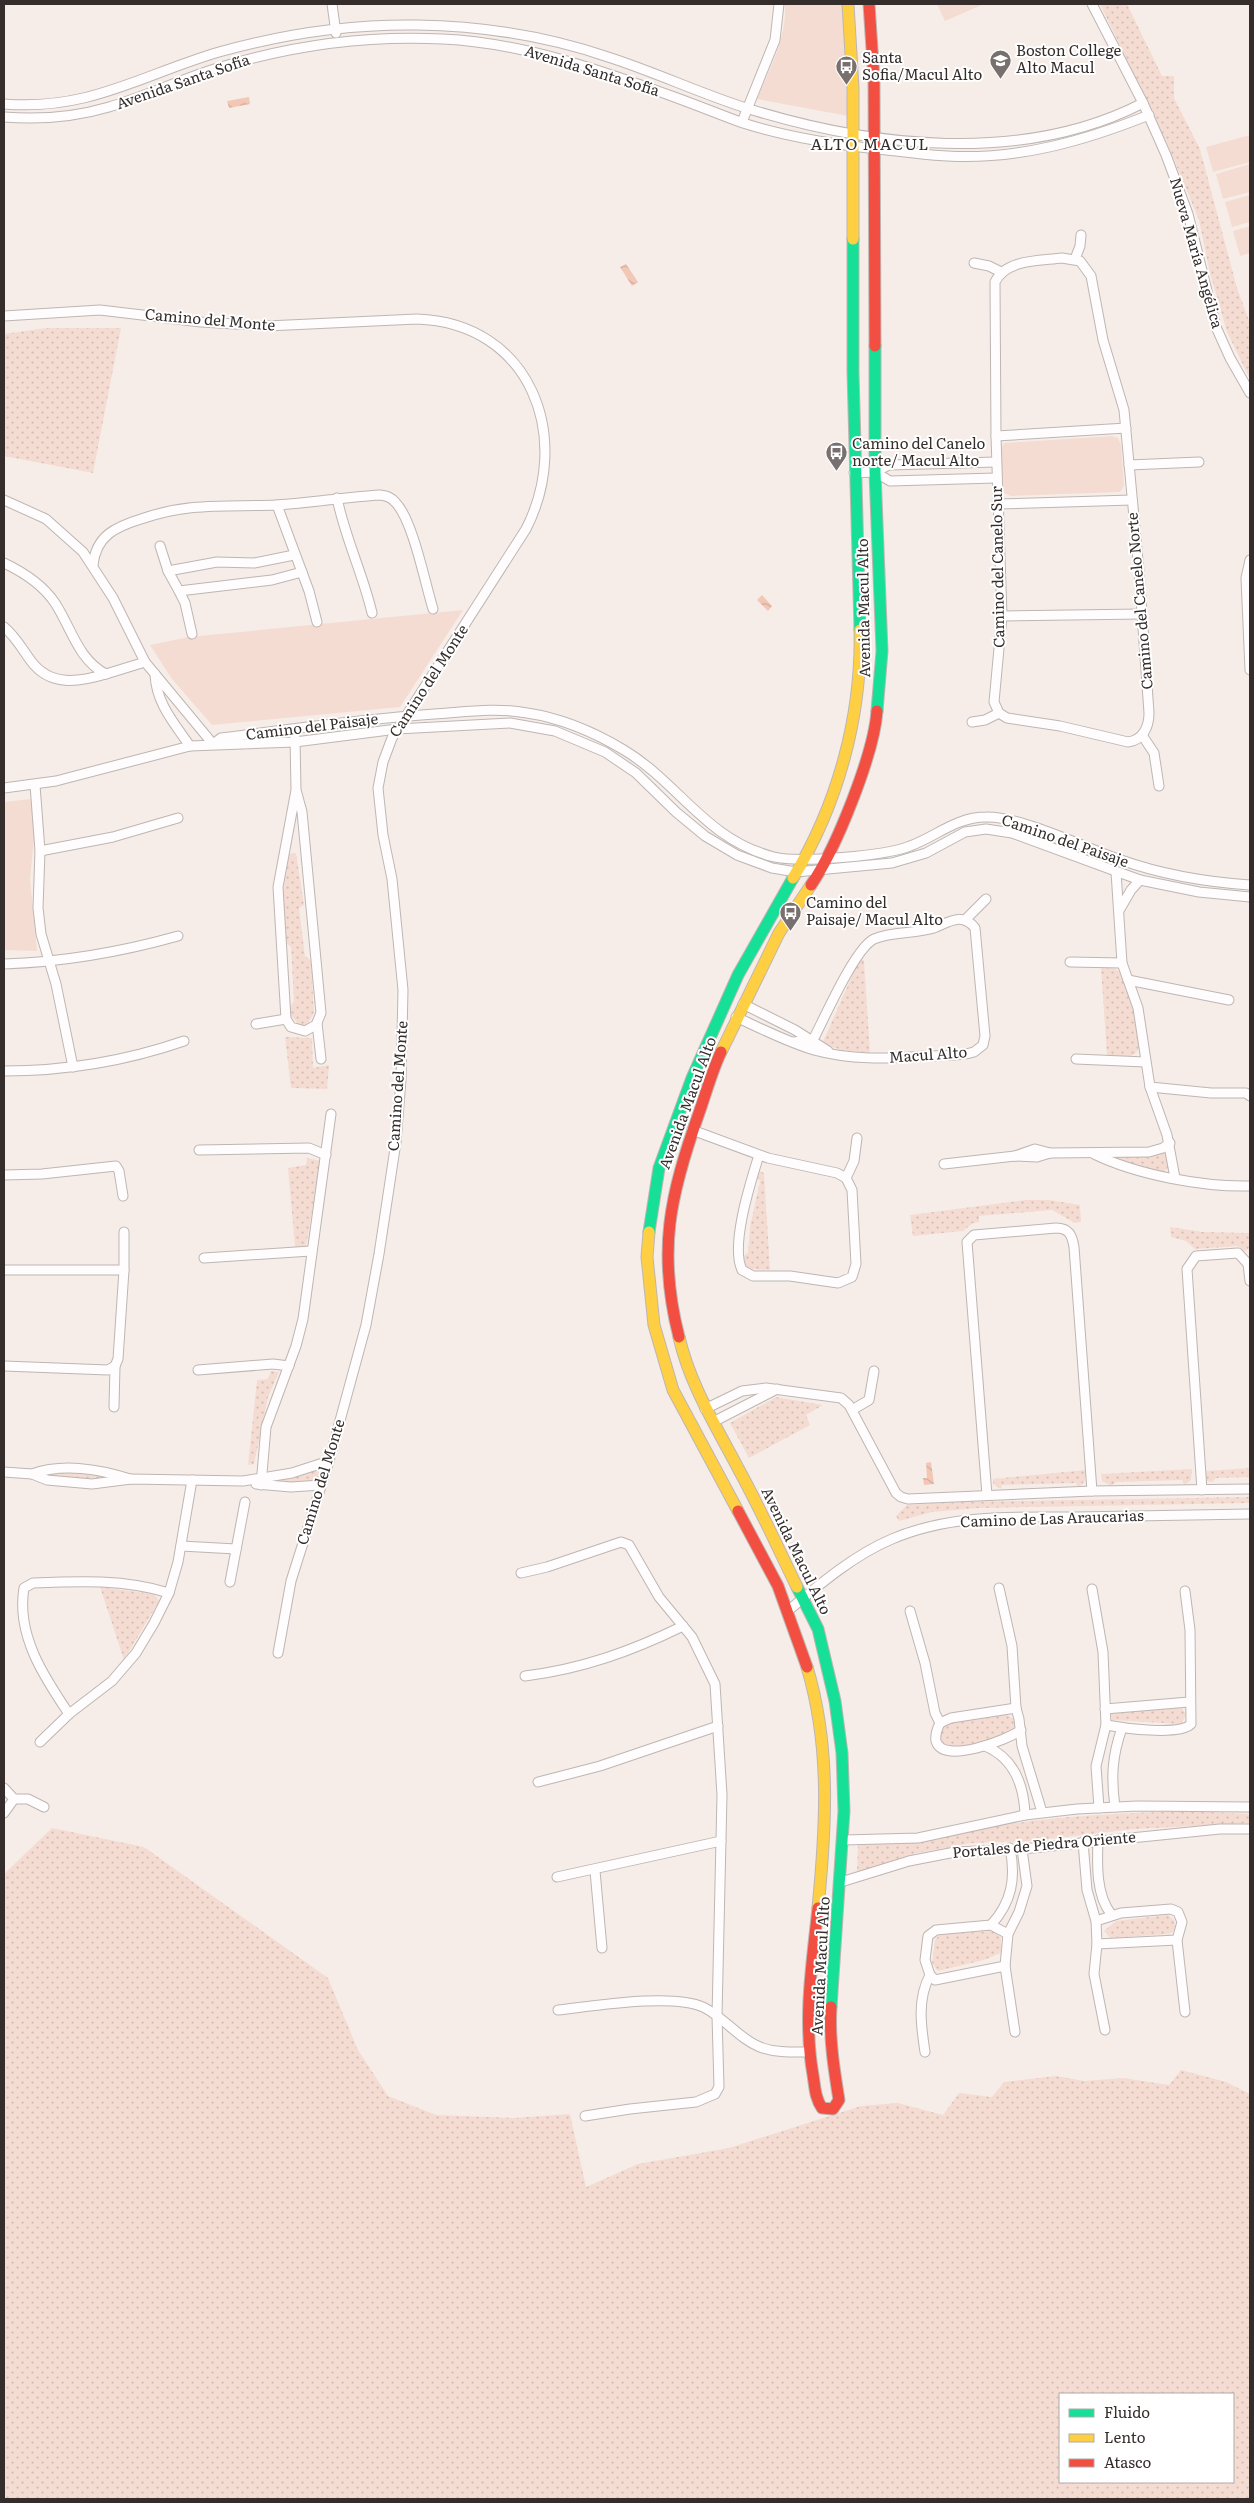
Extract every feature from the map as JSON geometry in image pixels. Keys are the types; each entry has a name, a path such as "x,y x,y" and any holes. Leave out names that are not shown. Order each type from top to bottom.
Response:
{"street":[{"path":"332,4 337,42"},
{"path":"742,122 775,40 779,4"},
{"name":"Avenida Macul Alto","path":"848,4 853,88 854,473 860,625 856,692 848,742 825,818 804,860 767,920 730,991 692,1078 659,1168 650,1212 648,1257 654,1325 673,1390 766,1561 789,1610 814,1691 825,1773 825,1828 815,1936 808,1986 809,2052 817,2101 822,2108 833,2109 839,2100 833,2064 830,2026 844,1840 844,1775 839,1725 831,1677 818,1629 804,1597 705,1409 678,1338 671,1306 667,1269 672,1201 692,1130 719,1056 742,1004 779,933 821,871 854,797 877,716 882,651 875,472 874,79 869,4"},
{"name":"Nueva María Angélica","path":"1092,4 1149,115 1174,175 1188,214 1216,327 1230,358 1250,393"},
{"name":"Avenida Santa Sofía","path":"4,104 48,104 89,98 128,86 218,53 276,38 336,29 418,25 473,28 528,36 608,57 747,108 814,126 940,143 991,143 1070,130 1116,115 1143,103"},
{"name":"Avenida Santa Sofía","path":"4,117 48,118 90,112 224,66 276,52 337,42 393,38 476,42 531,51 585,66 742,122 806,139 947,156 1008,154 1071,143 1149,115"},
{"path":"974,263 989,266 1001,272 1014,265 1062,258 1075,259 1080,246 1081,235"},
{"name":"Camino del Canelo Norte","path":"1075,259 1084,265 1091,276 1103,340 1122,400 1126,428 1149,720 1142,735"},
{"name":"Camino del Canelo Sur","path":"999,712 994,696 1002,616 996,478 994,296 995,282 1001,272"},
{"name":"Camino del Monte","path":"4,316 100,310 201,322 268,326 429,319 466,328 491,342 507,356 529,384 543,423 545,451 539,501 526,530 397,729 386,750 378,788 380,816 392,879 403,990 399,1113 370,1303 355,1369 322,1485 291,1580 278,1653"},
{"path":"996,436 1126,428"},
{"path":"854,473 875,472 889,465 996,462"},
{"path":"1129,465 1199,462"},
{"path":"875,472 890,481 996,478"},
{"path":"94,566 100,543 110,531 142,518 190,506 277,504 337,498 389,496 397,503 407,520 433,609"},
{"path":"337,498 343,525 365,582 372,613"},
{"path":"4,500 32,511 60,529 94,566 114,598 145,662 213,744"},
{"path":"997,504 1132,500"},
{"path":"277,504 294,555 302,572 317,622"},
{"path":"160,546 168,571 184,604 192,634"},
{"path":"168,571 217,562 263,562 294,555"},
{"path":"1250,560 1246,572 1250,670"},
{"path":"4,563 29,578 47,594 54,602 85,657 97,669 106,674"},
{"path":"179,591 272,580 302,572"},
{"path":"1246,592 1250,603"},
{"path":"1002,616 1142,614"},
{"path":"4,627 17,641 34,665 53,678 76,682 145,662"},
{"path":"155,674 157,691 164,708 190,746"},
{"name":"Camino del Paisaje","path":"213,744 221,738 294,729 469,710 508,710 565,722 601,737 637,758 661,778 699,816 725,835 764,853 804,860 906,848 961,820 994,817 1015,822 1159,872 1204,880 1250,885"},
{"path":"972,722 985,720 999,712 1014,720 1060,726 1123,742 1133,742 1142,735 1154,753 1159,786"},
{"name":"Camino del Paisaje","path":"4,788 36,785 190,746 213,744 221,747 296,742 397,729 510,723 537,727 572,737 606,752 636,773 690,825 720,846 754,862 796,872 821,871 904,861 926,853 965,832 986,829 1012,833 1140,880 1213,894 1250,897"},
{"path":"294,729 296,742 296,790 278,887 286,1019 291,1027 299,1030 311,1030 317,1023"},
{"path":"36,785 40,851 38,908 40,934 56,984 73,1067"},
{"path":"296,790 302,812 303,840 320,1009 317,1023 321,1059"},
{"path":"40,851 113,837 178,818"},
{"path":"1116,872 1122,963 1138,1008 1150,1087 1170,1143 1176,1178"},
{"path":"1120,910 1131,890 1140,880"},
{"path":"813,1040 857,957 870,942 888,936 925,930 956,919 965,920 986,898"},
{"name":"Macul Alto","path":"736,1017 793,1042 830,1053 883,1058 970,1054 981,1048 985,1036 977,936 975,928 965,920"},
{"path":"4,964 49,962 101,955 178,936"},
{"path":"1070,962 1122,963"},
{"path":"1128,980 1229,1000"},
{"path":"742,1004 813,1040 830,1053"},
{"path":"256,1024 286,1019"},
{"name":"Macul Alto","path":"793,1042 813,1040"},
{"path":"4,1070 73,1067 125,1058 184,1041"},
{"path":"1076,1058 1145,1062"},
{"path":"1150,1087 1211,1093 1249,1093"},
{"path":"261,1482 266,1427 289,1366 303,1319 331,1114"},
{"path":"692,1130 759,1155 837,1173 846,1178 852,1190 856,1264 852,1277 838,1283 790,1276 753,1276 745,1272 740,1266 739,1242 745,1203 759,1155"},
{"path":"846,1178 854,1161 857,1138"},
{"path":"944,1164 1015,1156 1034,1150 1050,1153 1149,1152 1163,1148 1170,1143"},
{"path":"199,1150 309,1148 326,1155"},
{"path":"1092,1153 1108,1160 1176,1178 1208,1184 1250,1186"},
{"path":"4,1175 42,1174 116,1166 120,1171 124,1196"},
{"path":"987,1495 967,1242 974,1235 1056,1228 1064,1228 1069,1232 1074,1246 1092,1492"},
{"path":"114,1406 115,1366 118,1359 124,1270 124,1232"},
{"path":"204,1258 311,1252"},
{"path":"1202,1490 1187,1269 1196,1256 1238,1253 1248,1264 1250,1281"},
{"path":"4,1270 124,1270"},
{"path":"198,1370 273,1364 289,1366"},
{"path":"4,1366 108,1370 115,1366"},
{"path":"852,1410 869,1400 874,1371"},
{"path":"705,1409 737,1392 748,1389 778,1389 841,1398 852,1410 894,1490 901,1497 908,1499 987,1495 1250,1489"},
{"path":"713,1422 778,1389"},
{"path":"737,1392 742,1397 743,1406"},
{"path":"261,1482 328,1461"},
{"path":"32,1474 45,1469 68,1468 108,1471 130,1479"},
{"path":"4,1472 32,1474 47,1480 92,1484 130,1479 261,1482 291,1488 322,1485"},
{"path":"40,1742 69,1714 98,1693 124,1667 146,1638 169,1593 181,1546 192,1480"},
{"path":"230,1582 244,1502"},
{"name":"Camino de Las Araucarias","path":"789,1610 804,1597 878,1546 903,1535 944,1523 1005,1518 1250,1514"},
{"path":"521,1573 564,1562 622,1542 629,1546 659,1596 696,1644 715,1684 722,1795 717,2016 719,2087 715,2094 696,2102 585,2116"},
{"path":"181,1546 236,1549"},
{"path":"69,1714 36,1661 25,1625 24,1588 33,1583 111,1583 137,1585 169,1593"},
{"path":"999,1588 1012,1646 1016,1708 1025,1760 1042,1812"},
{"path":"1092,1589 1103,1652 1106,1709 1106,1725 1096,1766 1099,1808"},
{"path":"1106,1725 1122,1728 1182,1730 1187,1728 1192,1718 1189,1702 1190,1630 1185,1591"},
{"path":"910,1611 925,1663 933,1707 940,1723 936,1740 943,1750 954,1751 985,1746 1021,1730"},
{"path":"525,1676 584,1666 616,1656 683,1626"},
{"path":"1106,1709 1189,1702"},
{"path":"940,1723 951,1718 1016,1708"},
{"path":"538,1782 600,1766 718,1726"},
{"path":"1115,1807 1112,1785 1113,1758 1122,1728"},
{"path":"985,1746 1004,1756 1014,1769 1024,1799 1025,1815"},
{"path":"825,1773 835,1768 844,1775"},
{"path":"4,1788 14,1799 28,1799 44,1808"},
{"path":"4,1813 14,1799"},
{"path":"844,1840 918,1838 1042,1812 1115,1807 1250,1807"},
{"name":"Portales de Piedra Oriente","path":"841,1882 932,1856 1010,1848 1022,1849 1098,1840 1250,1829"},
{"path":"1098,1840 1104,1905 1111,1914"},
{"path":"557,1877 721,1841"},
{"path":"1083,1842 1087,1890 1096,1921 1097,1944 1094,1974 1104,2030"},
{"path":"991,1925 1003,1910 1010,1894 1014,1875 1010,1848"},
{"path":"1015,2032 1005,1966 1008,1934 1019,1912 1027,1886 1022,1849"},
{"path":"595,1870 602,1948"},
{"path":"821,1877 827,1884 834,1885 841,1882"},
{"path":"1096,1921 1111,1914 1175,1910 1181,1916 1182,1922 1177,1940 1185,2012"},
{"path":"1005,1966 935,1980 930,1975 925,1960 926,1948 928,1936 936,1930 991,1925 1008,1934"},
{"path":"815,1936 824,1944 836,1942"},
{"path":"1097,1944 1177,1940"},
{"path":"925,2052 921,2009 926,1983 930,1975"},
{"path":"558,2010 656,2000 702,2007 758,2047 776,2052 809,2052"}],"shaded area":[{"path":"785,4 842,4 848,116 757,99 780,41 785,17"},
{"path":"937,4 984,4 945,21"},
{"path":"1100,4 1127,4 1162,76 1174,76 1174,98 1200,149 1237,288 1250,323 1250,379 1227,332 1210,273 1199,220 1167,143"},
{"path":"1250,135 1250,162 1213,172 1206,147"},
{"path":"1250,164 1250,192 1223,199 1216,174"},
{"path":"1250,195 1250,222 1232,227 1225,202"},
{"path":"1250,226 1250,253 1240,256 1233,231"},
{"path":"46,328 121,328 93,473 4,456 4,334"},
{"path":"1112,436 1118,438 1121,445 1124,486 1120,492 1011,496 1004,493 1001,449 1004,443"},
{"path":"463,610 400,707 212,725 172,679 150,645 189,637"},
{"path":"32,799 35,829 30,879 37,951 4,950 4,802"},
{"path":"296,853 304,905 299,908 305,956 311,961 314,1013 306,1027 299,1026 291,1015 290,1007 294,1002 291,947 286,943 283,894 289,854"},
{"path":"859,960 864,960 870,1053 842,1050 822,1044"},
{"path":"1101,968 1117,970 1122,975 1126,984 1137,1028 1139,1046 1138,1051 1131,1056 1107,1055"},
{"path":"285,1037 312,1038 313,1068 329,1065 327,1089 291,1088"},
{"path":"1164,1153 1168,1157 1168,1168 1163,1172 1110,1157 1112,1155"},
{"path":"307,1158 321,1161 306,1246 295,1247 288,1168 306,1165"},
{"path":"759,1171 764,1173 770,1270 749,1269 745,1264 744,1256 748,1252 750,1227 760,1181 757,1178"},
{"path":"1026,1200 1049,1200 1080,1205 1081,1222 1075,1223 1052,1210 979,1216 979,1222 973,1223 963,1231 913,1236 910,1215"},
{"path":"1170,1227 1203,1232 1250,1233 1250,1248 1245,1251 1238,1246 1195,1249 1186,1241 1171,1237"},
{"path":"271,1371 279,1372 268,1397 254,1464 248,1465 257,1380 268,1379"},
{"path":"776,1397 823,1405 806,1415 810,1425 749,1458 730,1423"},
{"path":"1250,1468 1250,1483 1249,1477 1216,1478 1212,1482 1207,1481 1205,1471"},
{"path":"321,1469 318,1482 297,1485 264,1482 265,1478 289,1479"},
{"path":"1192,1469 1191,1480 1185,1485 1182,1480 1116,1482 1111,1486 1102,1481 1101,1474"},
{"path":"1086,1470 1085,1481 1078,1488 1076,1483 1002,1485 1001,1489 993,1484 993,1479"},
{"path":"47,1472 107,1475 107,1479 47,1477"},
{"path":"1250,1497 1250,1503 979,1508 932,1512 899,1521 896,1516 907,1505 955,1502"},
{"path":"100,1587 154,1594 159,1601 124,1660"},
{"path":"1182,1708 1186,1715 1181,1724 1112,1720 1111,1713"},
{"path":"1005,1714 1014,1719 1016,1726 1014,1730 971,1745 945,1746 942,1741 940,1735 946,1724"},
{"path":"1187,1811 1250,1814 1250,1823 1134,1829 1031,1841 972,1843 917,1853 857,1872 858,1845 918,1840 1016,1823 1059,1818"},
{"path":"52,1828 144,1847 328,1978 358,2050 388,2096 436,2115 514,2118 570,2114 586,2187 638,2164 729,2148 861,2106 898,2103 943,2115 959,2093 992,2097 1004,2082 1056,2076 1084,2081 1123,2078 1169,2085 1181,2070 1226,2082 1250,2094 1250,2499 4,2499 4,1874"},
{"path":"1168,1915 1174,1920 1176,1929 1169,1934 1110,1938 1104,1931 1116,1921"},
{"path":"993,1931 1001,1937 1001,1953 984,1960 938,1971 932,1963 935,1940 940,1934"}],"water":[{"path":"249,97 250,104 229,108 227,101"},
{"path":"626,264 638,282 632,286 620,267"},
{"path":"762,595 772,606 768,611 757,600"},
{"path":"931,1462 934,1484 924,1485 923,1478 927,1478 926,1463"}],"traffic: fast":[{"path":"853,239 853,372 860,630"},
{"path":"875,346 875,472 882,651 877,711"},
{"path":"649,1232 659,1168 692,1078 738,975 793,878"},
{"path":"797,1587 818,1629 835,1701 842,1753 844,1811 831,2007"}],"traffic: slow":[{"path":"848,4 853,88 853,239"},
{"path":"793,878 823,820 835,790 844,758 852,727 857,695 860,630"},
{"path":"721,1052 779,933 811,885"},
{"path":"649,1232 647,1257 654,1325 673,1390 738,1511"},
{"path":"679,1337 690,1372 704,1405 754,1499 797,1587"},
{"path":"807,1667 815,1697 823,1757 824,1817 818,1908"}],"traffic: jam":[{"path":"869,4 874,79 875,346"},
{"path":"811,885 831,849 852,801 869,751 877,711"},
{"path":"679,1337 672,1306 669,1277 668,1250 670,1224 674,1197 689,1143 721,1052"},
{"path":"738,1511 778,1586 807,1667"},
{"path":"818,1908 809,1992 810,2054 818,2100 822,2108 833,2109 839,2100 831,2042 831,2007"}],"place":[{"name":"Boston College Alto Macul","path":"1000,79"},
{"name":"Santa Sofia/Macul Alto","path":"846,86"},
{"name":"Camino del Canelo norte/ Macul Alto","path":"836,472"},
{"name":"Camino del Paisaje/ Macul Alto","path":"790,931"}],"district":[{"name":"ALTO MACUL","path":"870,144"}]}
